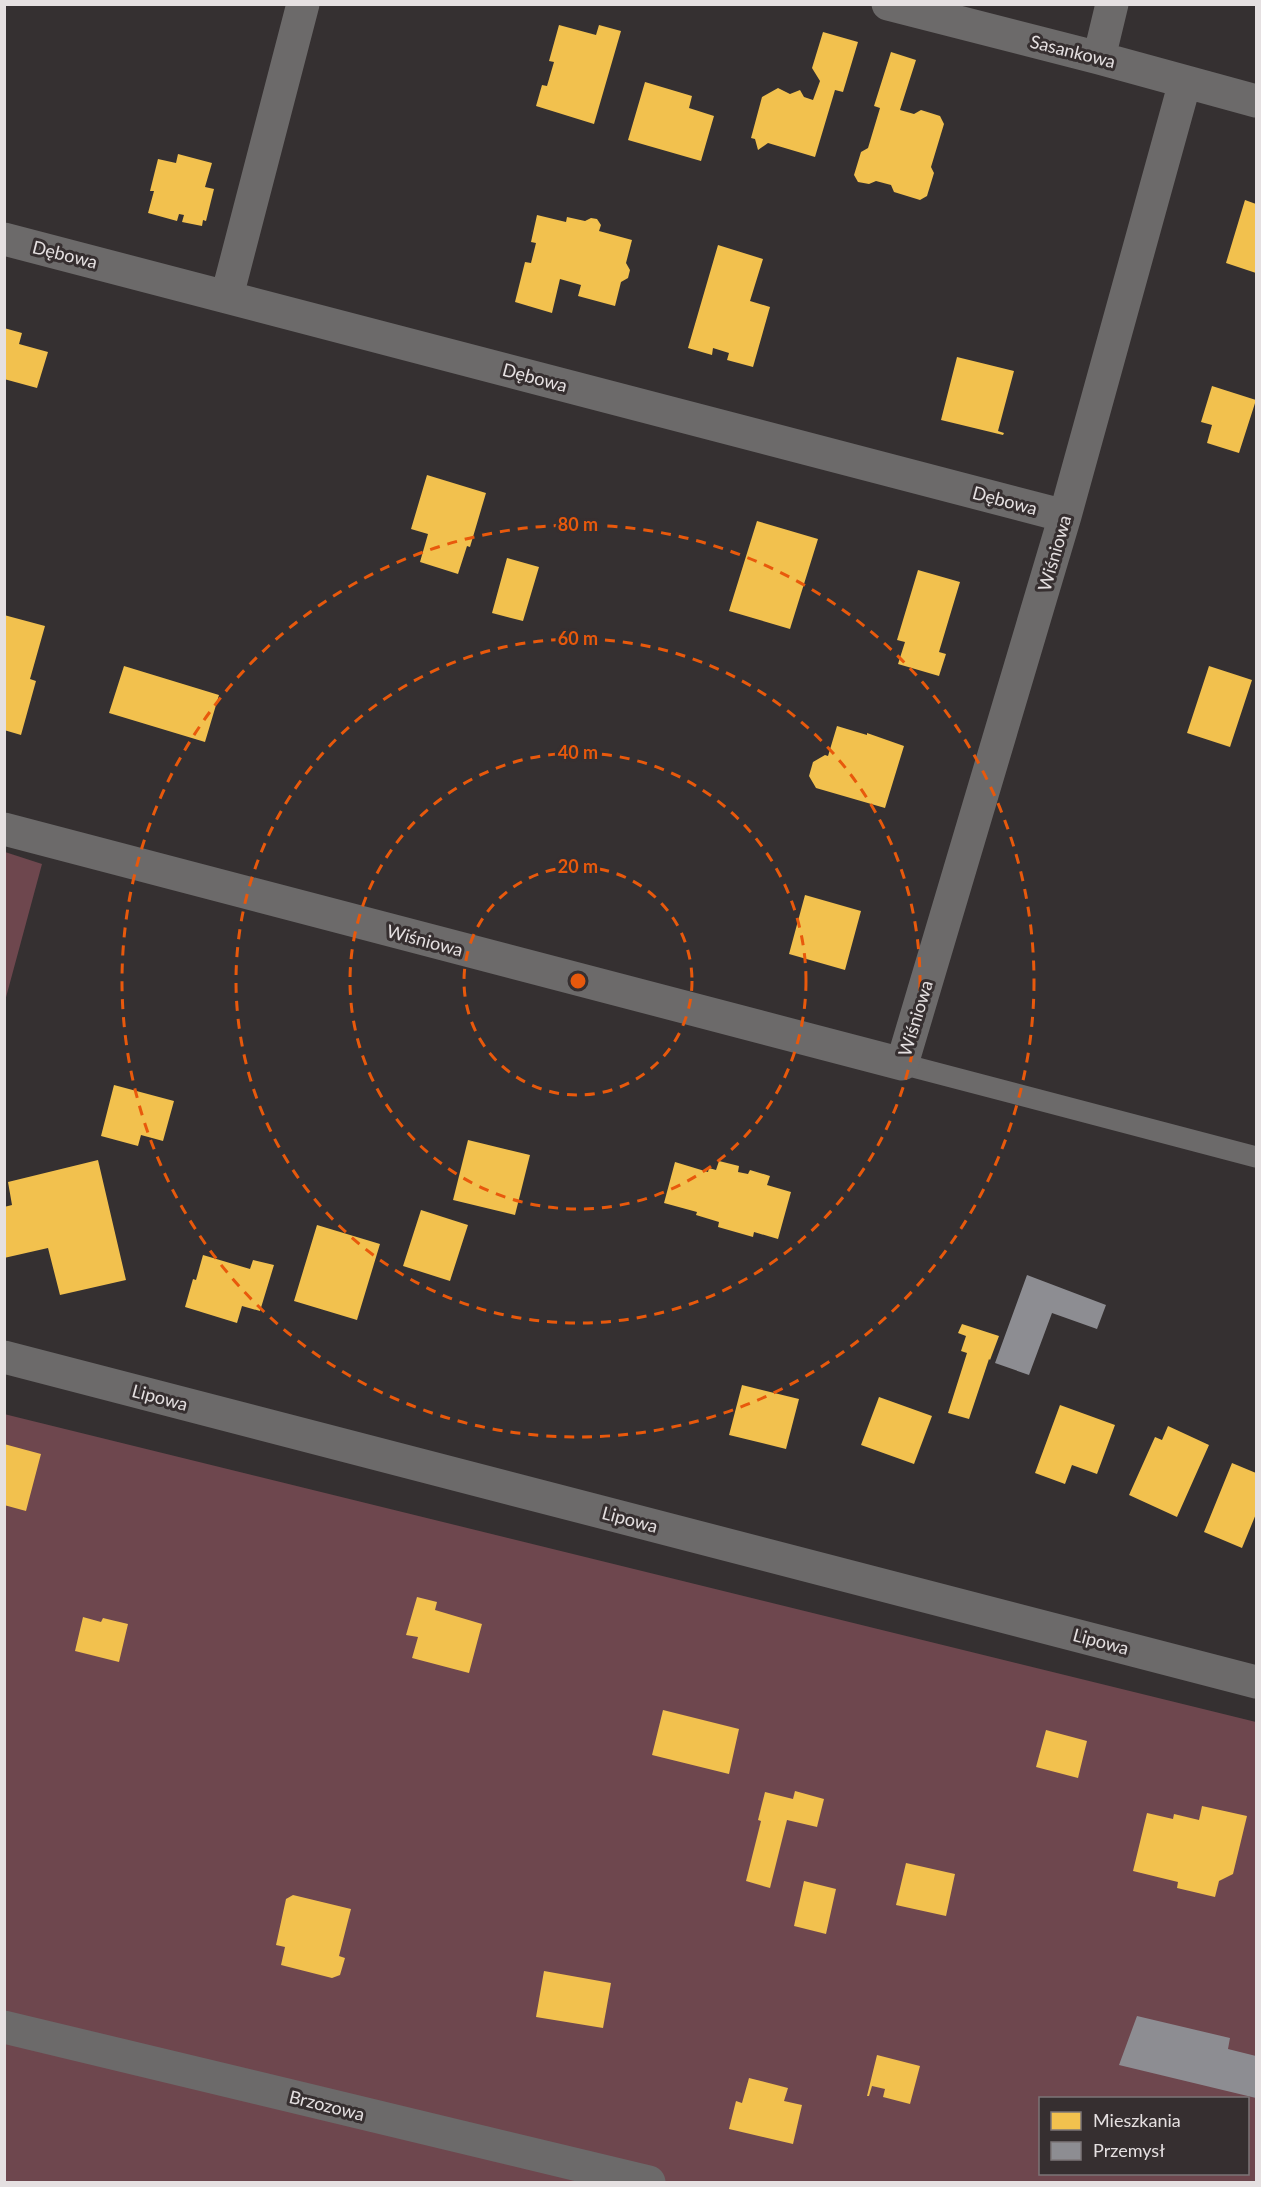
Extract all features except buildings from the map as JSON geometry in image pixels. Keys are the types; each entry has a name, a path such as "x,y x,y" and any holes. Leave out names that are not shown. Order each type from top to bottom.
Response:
{"street":[{"path":"227,296 303,4"},
{"name":"Sasankowa","path":"888,4 1257,101"},
{"path":"1099,58 1112,4"},
{"name":"Wiśniowa","path":"4,829 902,1064 1065,516 1185,82"},
{"name":"Dębowa","path":"4,239 1065,516"},
{"name":"Lipowa","path":"4,1357 1257,1682"},
{"name":"Brzozowa","path":"4,2027 650,2182"}],"lane":[{"path":"902,1064 1257,1157"}],"shaded area":[{"path":"4,852 42,864 5,1001"},
{"path":"4,1414 1256,1722 1256,2182 5,2182"}]}
